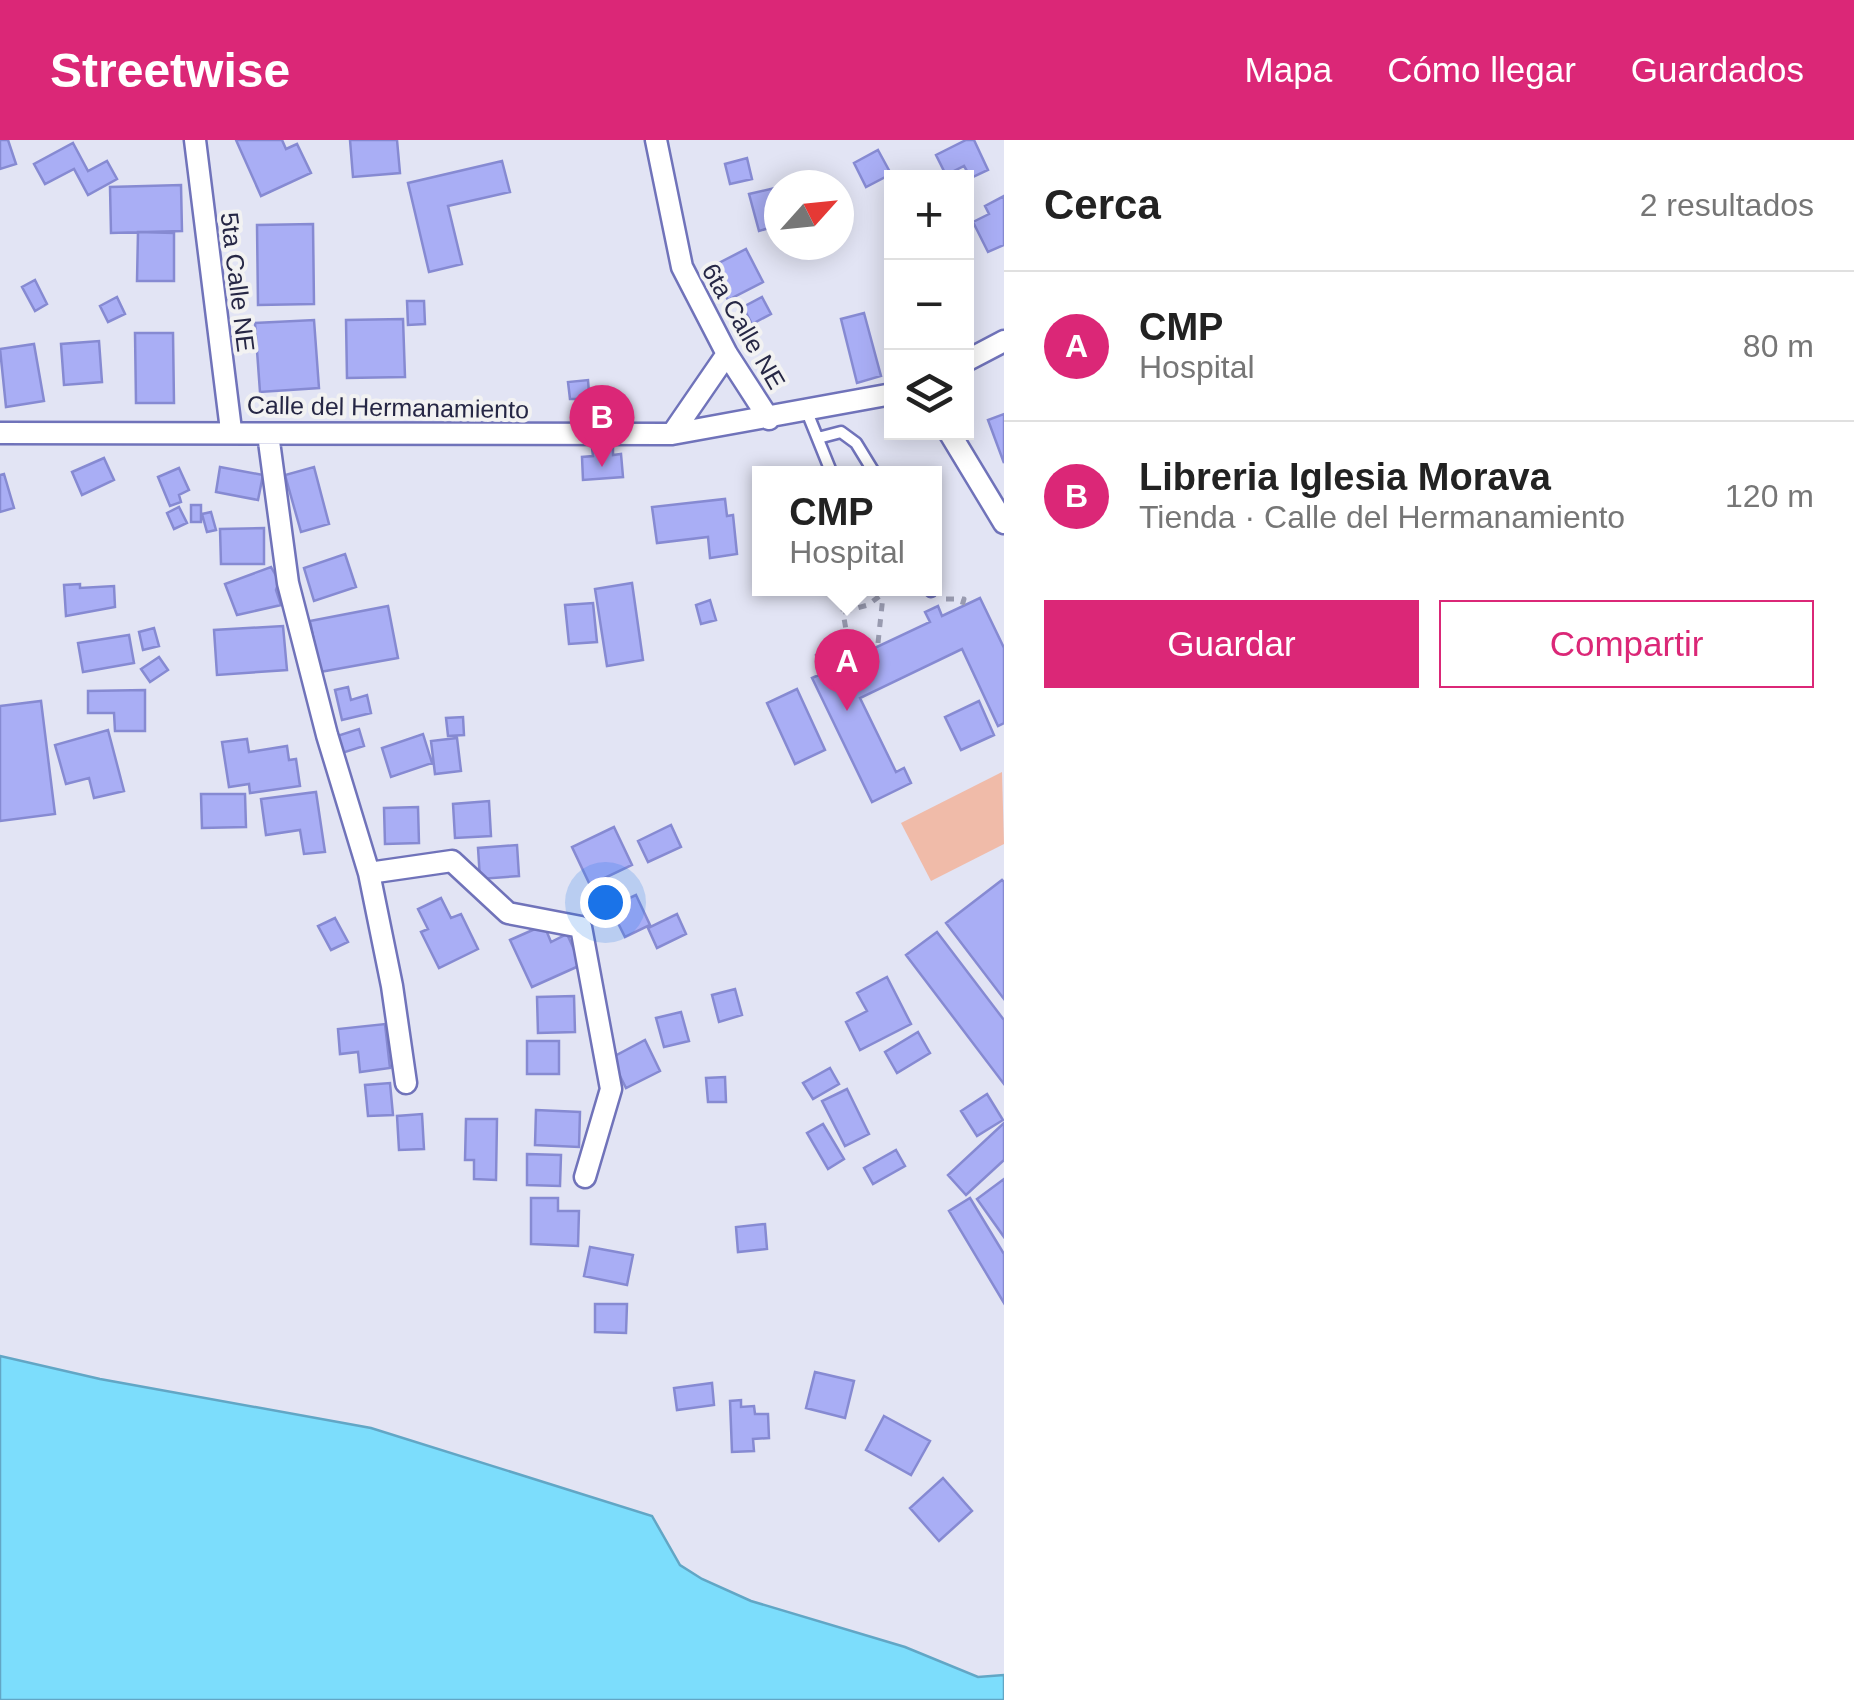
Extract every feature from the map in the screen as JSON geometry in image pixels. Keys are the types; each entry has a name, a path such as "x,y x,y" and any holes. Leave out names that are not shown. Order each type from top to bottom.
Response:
{"street":[{"name":"5ta Calle NE","path":"195,140 231,430"},
{"name":"6ta Calle NE","path":"656,140 682,267 727,354 769,419"},
{"path":"974,357 1004,341"},
{"path":"672,434 727,354"},
{"name":"Calle del Hermanamiento","path":"0,432 672,434 884,396"},
{"path":"268,434 288,583 327,735 369,873 392,986 406,1083"},
{"path":"954,440 1004,523"},
{"path":"369,873 452,860 508,913 581,927 611,1089 585,1177"}],"lane":[{"path":"807,412 829,466"},
{"path":"818,438 842,432 856,444 870,466"}],"path":[{"path":"846,596 843,612 850,660"},
{"path":"843,612 883,596 878,643"}],"shaded area":[{"path":"1002,772 1004,844 931,881 901,823"}],"water":[{"path":"0,1356 100,1379 371,1428 652,1516 680,1565 702,1579 751,1601 905,1647 978,1677 1004,1675 1004,1700 0,1700"}],"building":[{"path":"0,140 8,140 16,164 0,169"},
{"path":"236,140 282,140 286,149 297,144 311,173 261,196"},
{"path":"350,140 397,140 400,173 353,177"},
{"path":"974,140 988,170 974,177 974,170 964,166 944,170 936,155"},
{"path":"73,143 88,171 107,161 117,179 88,195 74,169 45,184 34,164"},
{"path":"878,150 889,170 884,170 884,178 866,187 854,163"},
{"path":"747,158 752,179 730,184 725,164"},
{"path":"502,161 510,192 448,206 462,264 429,272 408,183"},
{"path":"181,185 182,231 111,233 110,187"},
{"path":"764,190 764,230 759,231 749,194"},
{"path":"1004,196 1004,245 988,252 974,224 989,214 985,206"},
{"path":"313,224 314,304 258,305 257,225"},
{"path":"138,232 174,233 174,281 137,281"},
{"path":"746,249 763,282 728,300 711,267"},
{"path":"35,280 47,304 35,311 22,287"},
{"path":"117,297 125,314 108,322 100,306"},
{"path":"762,297 771,314 752,324 743,307"},
{"path":"407,301 424,301 425,324 408,325"},
{"path":"864,313 881,376 857,383 841,319"},
{"path":"403,319 405,377 347,378 346,320"},
{"path":"314,320 319,388 260,392 255,323"},
{"path":"135,333 173,333 174,403 136,403"},
{"path":"99,341 102,382 64,385 61,344"},
{"path":"34,344 44,401 6,407 0,349"},
{"path":"588,380 590,406 578,406 577,399 570,399 568,382"},
{"path":"1004,414 1004,463 988,420"},
{"path":"613,447 613,455 621,454 623,477 583,480 582,457 593,456 592,448"},
{"path":"104,458 114,480 82,495 72,472"},
{"path":"220,467 263,475 258,500 216,492"},
{"path":"314,467 329,524 301,532 285,475"},
{"path":"179,468 189,490 179,495 181,502 170,506 158,477"},
{"path":"4,474 14,508 0,512 0,475"},
{"path":"725,499 727,516 733,515 737,554 710,558 708,537 657,543 652,507"},
{"path":"191,505 201,505 201,522 191,522"},
{"path":"179,507 187,523 174,529 167,513"},
{"path":"211,512 216,530 207,532 202,514"},
{"path":"264,528 264,564 221,564 220,529"},
{"path":"345,554 356,587 314,601 304,568"},
{"path":"271,567 279,581 276,590 281,605 237,615 225,584"},
{"path":"632,583 643,660 607,666 595,589"},
{"path":"80,584 80,588 114,586 115,607 66,616 64,585"},
{"path":"980,598 1004,648 1004,723 998,726 962,649 860,698 896,772 904,768 911,783 872,802 812,678 819,675 816,655 827,650 841,654 845,662 930,622 925,612 938,606 942,616"},
{"path":"710,600 716,620 701,624 696,605"},
{"path":"593,603 597,642 569,644 565,605"},
{"path":"388,606 398,658 320,672 310,621"},
{"path":"283,626 287,670 217,675 214,630"},
{"path":"154,628 159,646 143,650 139,632"},
{"path":"129,635 134,663 83,672 78,643"},
{"path":"159,657 168,670 150,682 141,669"},
{"path":"348,687 351,700 367,695 371,713 342,720 335,690"},
{"path":"797,689 825,750 795,764 767,703"},
{"path":"145,690 145,731 115,731 114,713 88,713 88,691"},
{"path":"41,701 55,814 0,821 0,706"},
{"path":"979,701 994,735 961,750 945,717"},
{"path":"463,717 464,735 448,736 446,718"},
{"path":"359,729 364,746 342,753 337,736"},
{"path":"108,730 124,791 94,798 89,778 66,784 55,745"},
{"path":"423,734 432,763 391,777 382,748"},
{"path":"457,738 461,771 435,774 431,741"},
{"path":"247,739 249,752 287,746 289,760 296,759 300,786 250,793 249,784 229,787 222,742"},
{"path":"316,792 325,852 304,854 300,830 266,835 261,799"},
{"path":"201,794 245,794 246,827 202,828"},
{"path":"489,801 491,836 455,838 453,804"},
{"path":"418,807 419,843 385,844 384,808"},
{"path":"671,825 681,847 648,862 638,841"},
{"path":"614,827 632,865 590,885 572,847"},
{"path":"517,845 519,876 480,879 478,848"},
{"path":"1004,882 1004,999 946,923"},
{"path":"601,885 606,896 589,905 584,893"},
{"path":"636,895 650,925 625,937 610,907"},
{"path":"441,898 451,918 461,914 478,949 439,968 421,932 428,929 418,909"},
{"path":"677,914 686,934 657,948 648,928"},
{"path":"335,918 348,942 331,950 318,926"},
{"path":"544,925 551,942 567,934 581,965 532,987 510,940"},
{"path":"937,932 1004,1020 1004,1084 906,955"},
{"path":"887,977 911,1024 860,1050 846,1022 867,1011 857,993"},
{"path":"735,989 742,1015 719,1022 712,995"},
{"path":"574,996 575,1032 538,1033 537,997"},
{"path":"681,1012 689,1041 664,1047 656,1018"},
{"path":"385,1024 390,1068 360,1072 358,1052 340,1054 338,1029"},
{"path":"918,1032 930,1053 897,1073 885,1052"},
{"path":"645,1040 660,1071 626,1088 611,1058"},
{"path":"527,1041 559,1041 559,1074 527,1074"},
{"path":"830,1068 839,1084 813,1099 803,1083"},
{"path":"725,1077 726,1102 708,1102 706,1078"},
{"path":"390,1083 393,1115 368,1116 365,1085"},
{"path":"847,1089 869,1134 845,1146 822,1101"},
{"path":"987,1094 1003,1120 977,1136 961,1111"},
{"path":"536,1110 580,1112 579,1147 535,1145"},
{"path":"422,1114 424,1149 399,1150 397,1116"},
{"path":"466,1119 497,1119 496,1180 474,1179 474,1160 465,1160"},
{"path":"1004,1123 1004,1160 966,1195 948,1175"},
{"path":"823,1124 844,1159 828,1169 807,1133"},
{"path":"896,1150 905,1166 873,1184 864,1168"},
{"path":"527,1154 561,1155 560,1186 527,1185"},
{"path":"1004,1179 1004,1237 977,1199"},
{"path":"531,1198 558,1198 558,1211 579,1211 578,1246 531,1244"},
{"path":"970,1198 1004,1254 1004,1303 949,1211"},
{"path":"765,1224 767,1249 738,1252 736,1227"},
{"path":"590,1247 633,1255 627,1285 584,1276"},
{"path":"595,1304 627,1304 626,1333 595,1332"},
{"path":"815,1372 854,1381 845,1418 806,1408"},
{"path":"712,1383 714,1405 677,1410 674,1388"},
{"path":"741,1400 741,1407 754,1406 755,1414 768,1414 769,1438 753,1439 754,1451 732,1452 730,1401"},
{"path":"884,1416 930,1441 911,1475 866,1450"},
{"path":"943,1478 972,1511 939,1541 910,1508"}],"place":[{"name":"Libreria Iglesia Morava","path":"602,467"},
{"name":"CMP","path":"847,711"}]}
